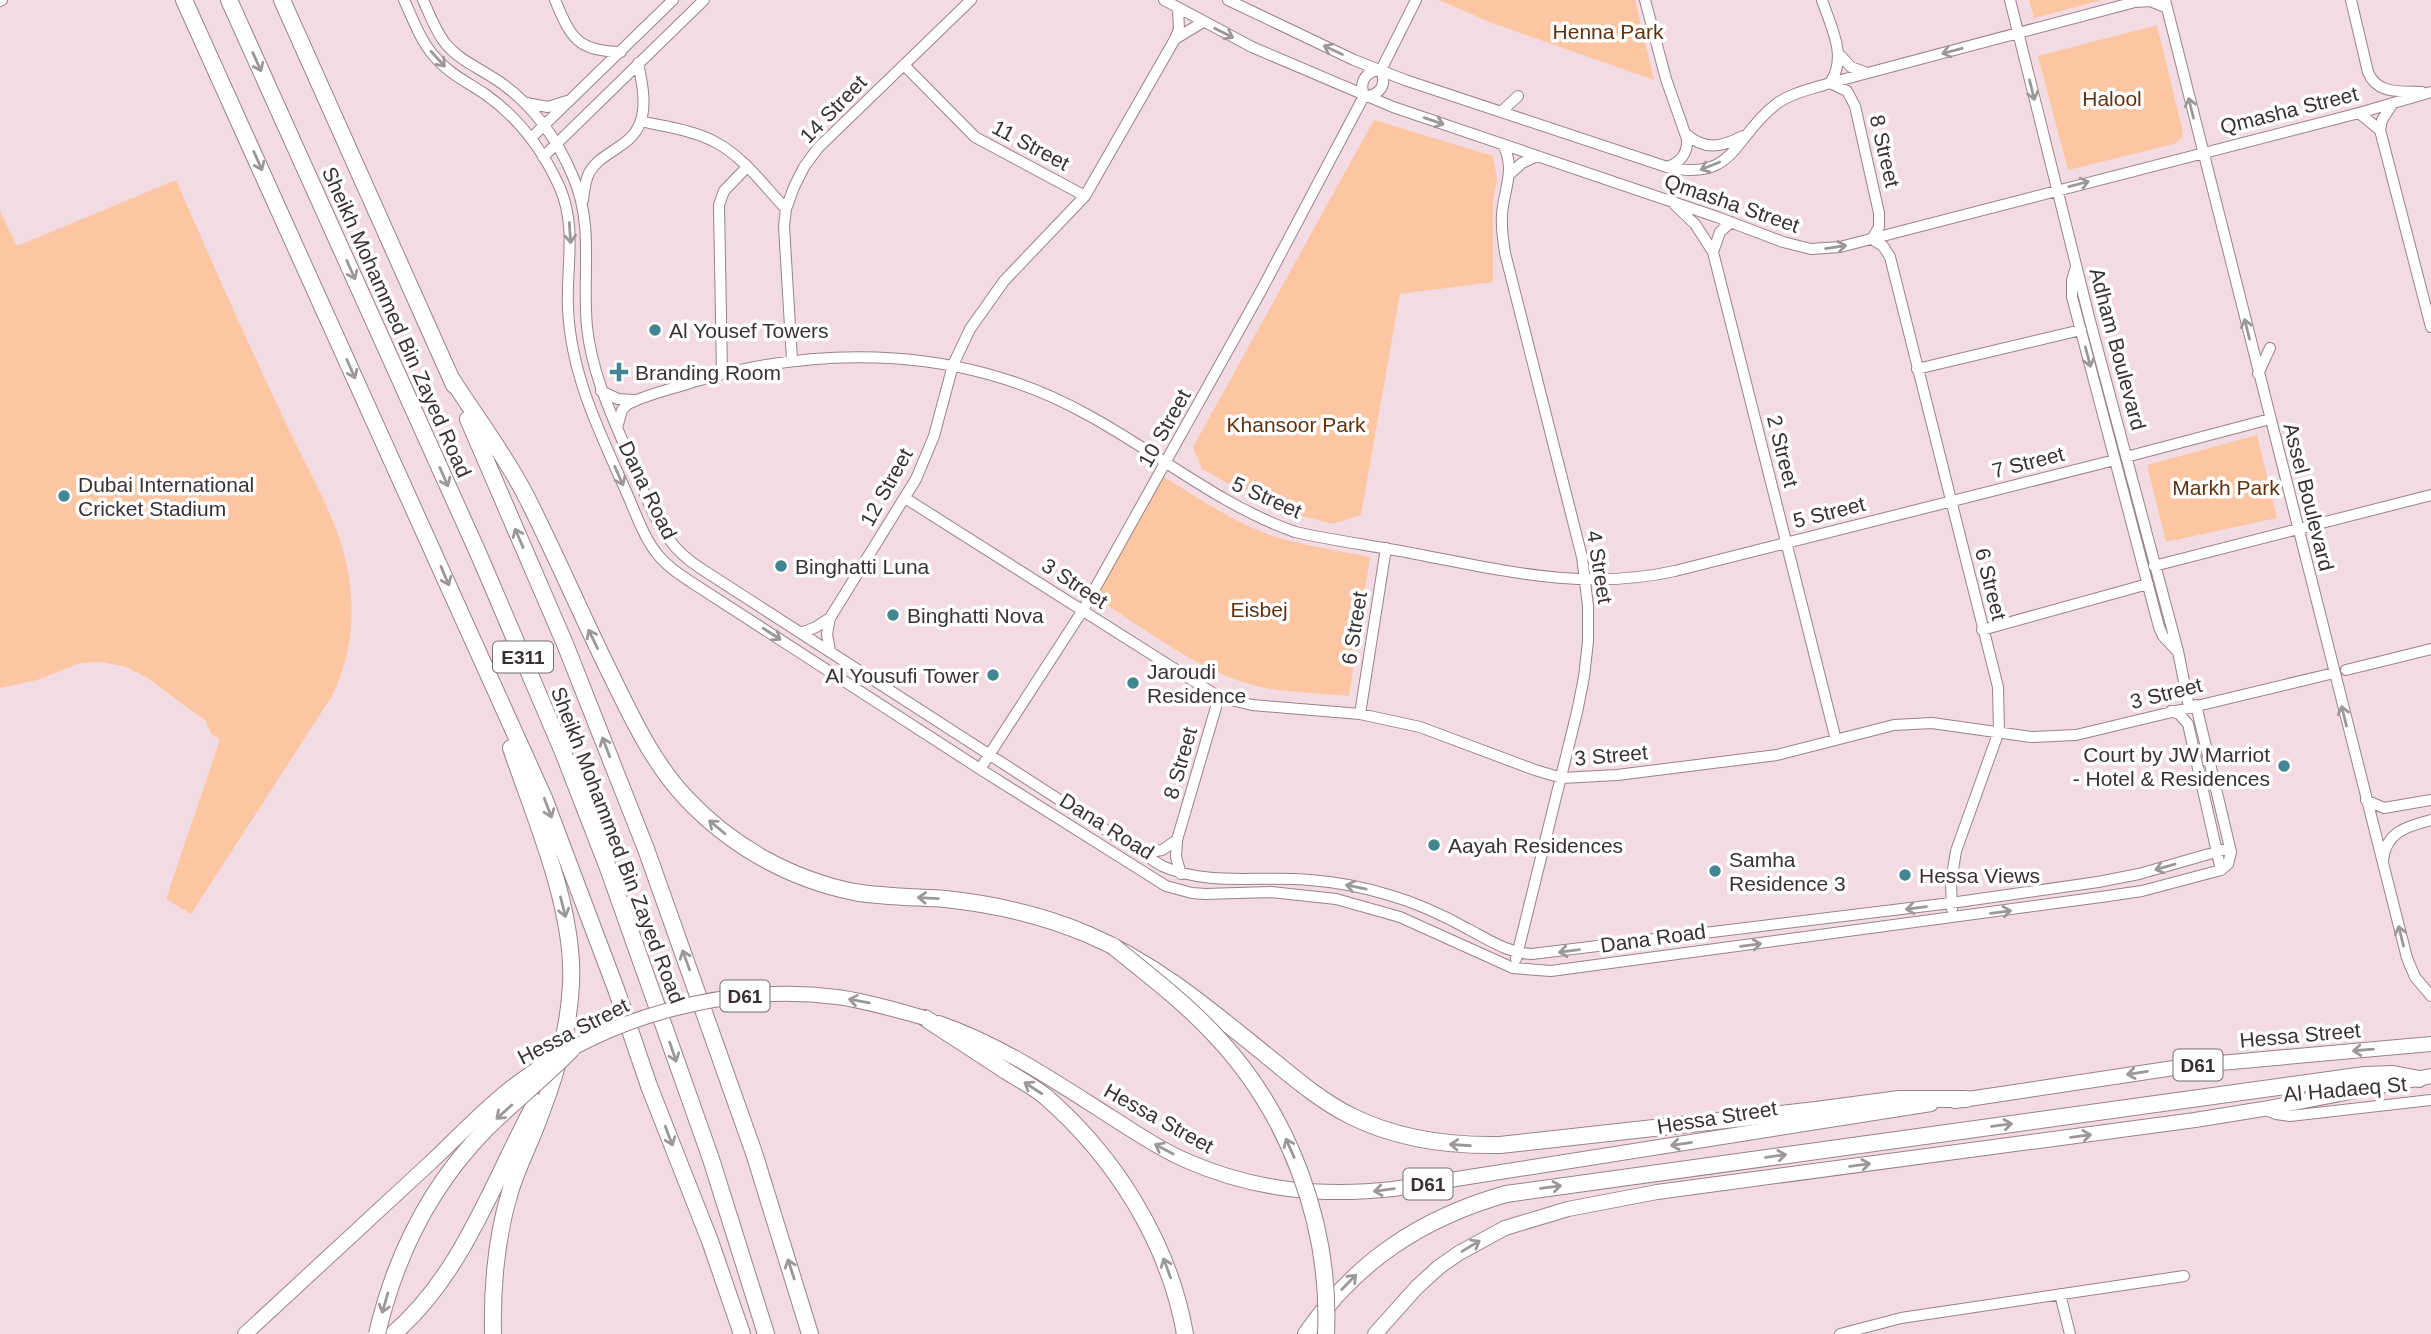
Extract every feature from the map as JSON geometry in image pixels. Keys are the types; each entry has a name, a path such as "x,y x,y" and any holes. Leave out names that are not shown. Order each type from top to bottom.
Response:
{"highway":[{"path":"184,0 547,805 649,1086 710,1241 742,1334"},
{"name":"Sheikh Mohammed Bin Zayed Road","path":"229,0 479,555 563,752 608,867 711,1159 766,1334"},
{"name":"Sheikh Mohammed Bin Zayed Road","path":"282,0 451,378 565,644 646,849 754,1153 810,1334"},
{"path":"451,378 526,496 583,619 651,752 679,790 705,818 727,836 767,861 829,886 885,896 942,899 996,906 1056,922 1113,946 1146,963 1177,984 1310,1091 1351,1116 1399,1134 1424,1140 1475,1146 1500,1145 1899,1099 1966,1099"},
{"path":"489,679 558,888 569,934 571,957 570,1004 566,1028 542,1112 510,1192 501,1228 495,1265 493,1334"},
{"path":"1113,946 1214,1034 1250,1078 1275,1117 1291,1148 1313,1213 1325,1282 1326,1334"},
{"path":"925,1018 1045,1096 1080,1130 1107,1162 1142,1216 1163,1259 1176,1294 1185,1334"},
{"path":"377,1334 399,1262 436,1191 486,1129 572,1049"},
{"path":"393,1334 419,1308 454,1261 532,1108 553,1073"},
{"path":"1306,1334 1331,1301 1387,1249 1444,1216 1506,1194 2365,1075 2425,1077"}],"main road":[{"name":"Hessa Street","path":"245,1334 513,1086 572,1049 613,1029 656,1013 700,1002 745,996 791,994 836,997 881,1005 925,1018 968,1034 1017,1058 1151,1142 1183,1159 1250,1183 1321,1194 1393,1189 2187,1066 2431,1044"},
{"path":"1375,1334 1417,1287 1439,1268 1481,1240 1528,1219 1568,1209 1657,1192 2126,1130 2263,1109 2425,1077"}],"street":[{"path":"176,0 200,32"},
{"name":"Dana Road","path":"404,0 422,40 435,57 449,71 500,106 531,138 556,180 567,209 571,248 568,306 571,344 580,382 593,418 640,523 657,553 671,569 1166,886 1192,893 1304,894 1360,905 1400,916 1513,968 1551,971 1953,919 2142,891 2221,870"},
{"name":"Dana Road","path":"424,0 446,44 459,57 493,77 526,103 557,144 576,182 588,244 585,298 587,329 601,391 650,506 670,542 700,568 1162,866 1199,878 1309,880 1351,885 1391,895 1430,910 1518,953 1549,953 2098,883 2230,848"},
{"path":"555,0 570,33 577,41 595,51 621,52"},
{"path":"531,138 673,0"},
{"path":"543,157 704,0"},
{"name":"14 Street","path":"792,360 784,242 786,209 799,177 818,148 971,0"},
{"name":"Qmasha Street","path":"1164,0 1252,47 1364,96 1783,242 1811,249 1840,247 1872,239 2431,92"},
{"name":"Qmasha Street","path":"1228,0 1381,70 1680,170 1707,170 1731,154 1776,104 1786,98 1830,83 2135,2 2166,4"},
{"path":"1381,70 1371,72 1364,78 1364,96 1373,96 1382,87 1384,78 1381,70 1416,0"},
{"path":"1645,0 1666,79 1686,134 1685,154 1667,167"},
{"path":"1822,0 1839,54 1838,69 1830,83"},
{"name":"Adham Boulevard","path":"2010,0 2108,389 2121,458 2142,522 2230,848"},
{"path":"2351,0 2372,80 2379,87 2388,90 2431,92"},
{"name":"Assel Boulevard","path":"2166,4 2407,958 2415,977 2431,996"},
{"path":"1175,39 1179,29 1178,9"},
{"path":"1175,39 1203,22"},
{"name":"12 Street","path":"830,618 905,498 934,436 953,365 970,329 1004,281 1084,196 1175,39"},
{"path":"1839,54 1851,67 1867,73"},
{"path":"582,202 590,170 631,138 641,121 643,92 638,63"},
{"name":"11 Street","path":"904,65 975,136 1084,196"},
{"name":"8 Street","path":"1830,83 1847,91 1855,106 1879,213 1879,227 1872,239"},
{"name":"10 Street","path":"980,769 1083,610 1166,465 1364,96"},
{"path":"1501,112 1518,96"},
{"path":"526,103 548,107 570,100"},
{"path":"2393,103 2382,120 2380,130 2427,299 2431,327"},
{"path":"2359,113 2380,130"},
{"path":"641,121 708,138 727,149 786,209"},
{"path":"1686,134 1702,145 1712,147 1721,146 1749,133"},
{"name":"4 Street","path":"1503,145 1509,158 1511,173 1502,216 1505,253 1582,557 1588,606 1584,677 1562,778 1513,968"},
{"path":"1511,173 1522,163 1537,156"},
{"path":"722,374 719,205 724,191 746,168"},
{"name":"2 Street","path":"1671,202 1695,224 1713,252 1836,740"},
{"path":"1713,252 1720,232 1731,222"},
{"name":"6 Street","path":"1897,232 1890,257 1997,687 1999,732 1956,851 1951,882 1953,919"},
{"path":"1872,239 1883,246 1890,257"},
{"path":"2076,267 2071,288 2101,408 2121,458 2126,502 2159,627 2163,636 2178,651"},
{"path":"1917,369 2081,330"},
{"path":"2258,374 2270,348"},
{"name":"5 Street","path":"637,400 722,374 792,360 888,357 953,365 998,377 1059,401 1115,431 1219,496 1273,524 1317,537 1530,575 1585,580 1653,575 1950,502"},
{"path":"2101,408 2108,389"},
{"path":"601,391 618,399 637,400"},
{"path":"617,428 622,411 637,400"},
{"name":"7 Street","path":"1950,502 2270,419"},
{"path":"2154,566 2431,495"},
{"name":"3 Street","path":"905,498 1219,697 1261,706 1360,714 1420,727 1562,778 1617,775 1777,755 1894,725 1913,723 2031,737 2076,735 2334,673"},
{"path":"2126,502 2142,522"},
{"name":"6 Street","path":"1360,714 1386,548"},
{"path":"1982,630 2148,584"},
{"path":"801,633 830,618"},
{"path":"830,618 827,634 830,651"},
{"path":"2346,670 2431,649"},
{"name":"8 Street","path":"1181,874 1176,857 1177,840 1219,697"},
{"path":"2171,711 2179,714 2188,724 2221,870"},
{"path":"2366,800 2384,808 2431,800"},
{"path":"2382,863 2384,850 2398,831 2408,825 2431,820"},
{"path":"1144,853 1162,849 1177,840"},
{"path":"2221,870 2231,860 2230,848"},
{"name":"Al Hadaeq St","path":"2263,1109 2290,1115 2431,1100"},
{"path":"1840,1334 1901,1318 2183,1276"},
{"path":"2060,1294 2070,1334"}],"green space":[{"name":"Henna Park","path":"1439,0 1635,0 1654,80 1492,23"},
{"path":"2029,0 2102,0 2034,18"},
{"name":"Halool","path":"2157,25 2183,132 2181,139 2174,144 2068,170 2038,56"},
{"name":"Khansoor Park","path":"1374,120 1493,156 1497,179 1493,201 1493,282 1400,294 1361,515 1333,524 1272,508 1202,469 1193,447"},
{"path":"176,180 261,371 333,521 345,558 352,608 344,667 332,696 191,914 166,899 220,739 211,734 206,721 146,677 126,667 102,662 80,663 37,680 0,688 0,211 17,246"},
{"name":"Markh Park","path":"2257,435 2277,518 2166,542 2147,465"},
{"name":"Eisbej","path":"1160,475 1227,515 1270,535 1370,557 1349,696 1279,690 1235,679 1171,647 1090,594"}],"place":[{"name":"Al Yousef Towers","path":"655,330"},
{"name":"Branding Room","path":"619,372"},
{"name":"Dubai International Cricket Stadium","path":"64,496"},
{"name":"Binghatti Luna","path":"781,566"},
{"name":"Binghatti Nova","path":"893,615"},
{"name":"Al Yousufi Tower","path":"993,675"},
{"name":"Jaroudi Residence","path":"1133,683"},
{"name":"Court by JW Marriot - Hotel & Residences","path":"2284,766"},
{"name":"Aayah Residences","path":"1434,845"},
{"name":"Samha Residence 3","path":"1715,871"},
{"name":"Hessa Views","path":"1905,875"}]}
